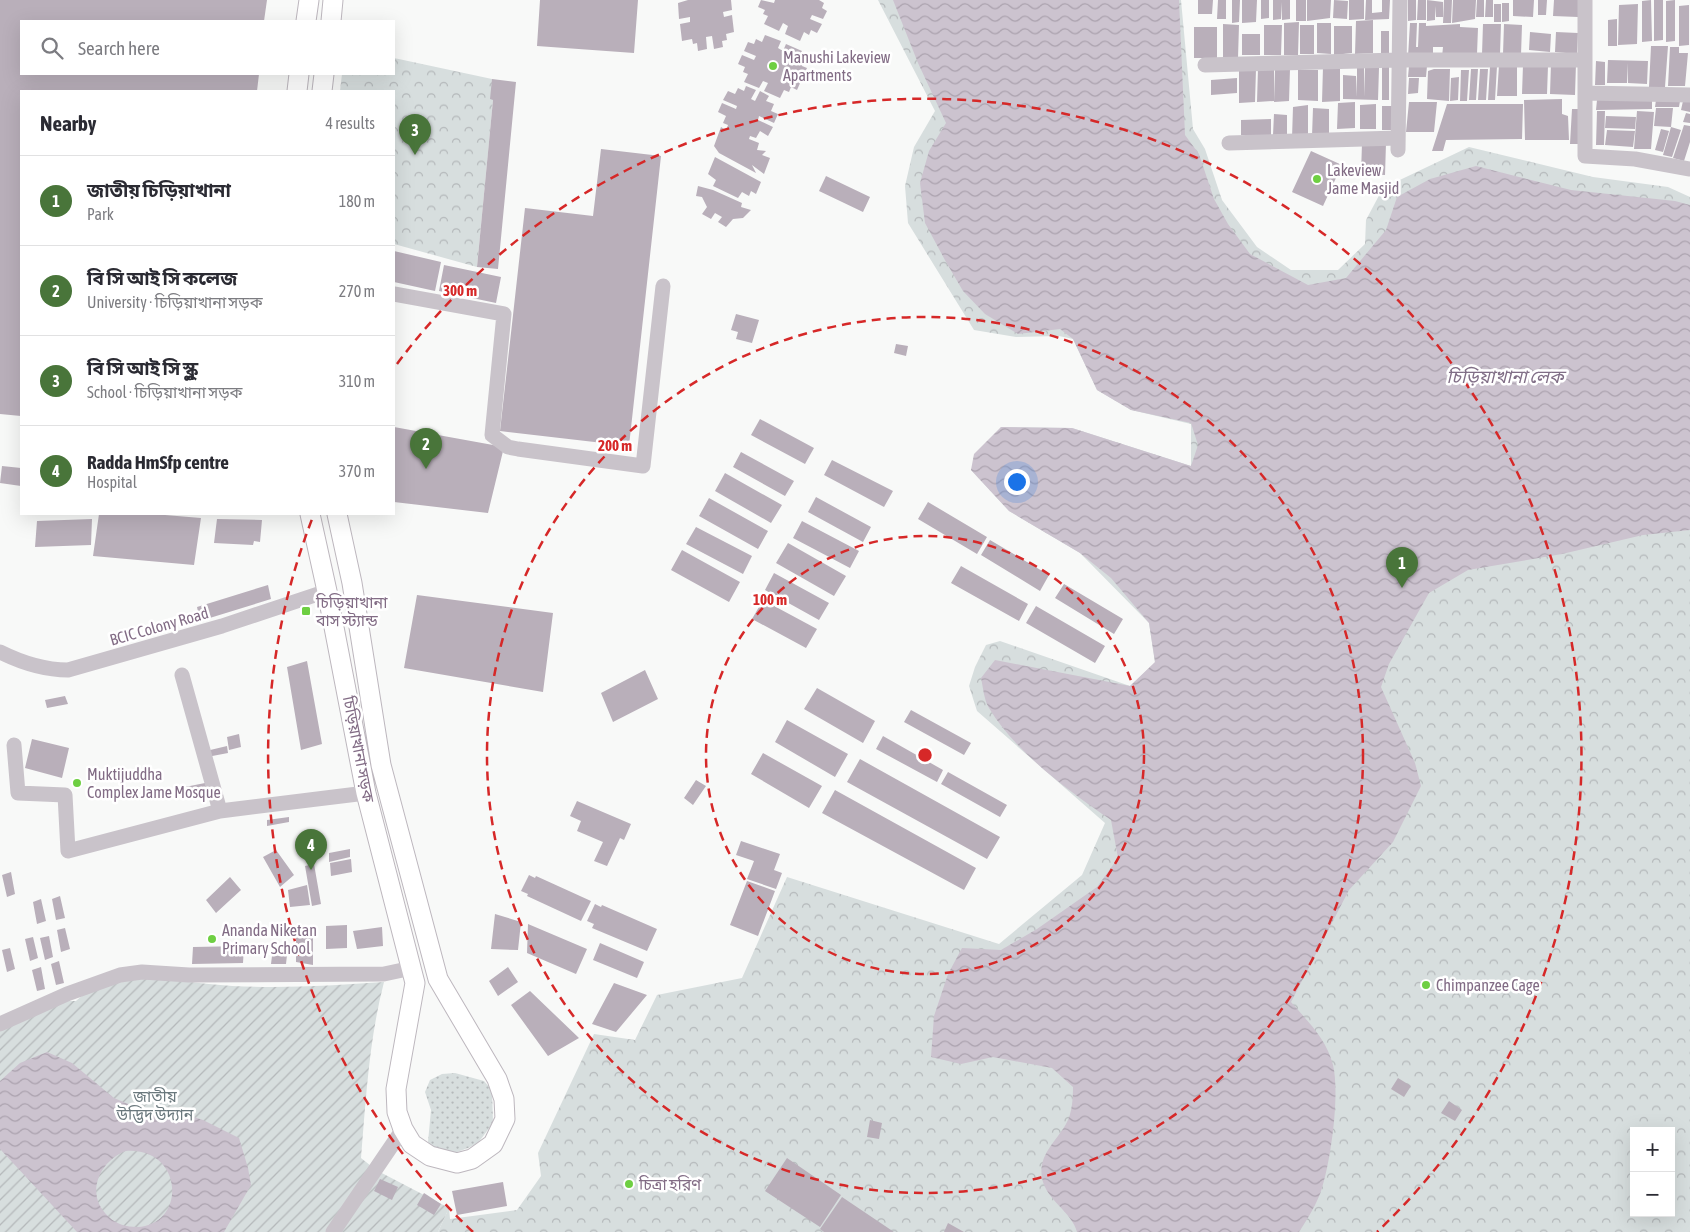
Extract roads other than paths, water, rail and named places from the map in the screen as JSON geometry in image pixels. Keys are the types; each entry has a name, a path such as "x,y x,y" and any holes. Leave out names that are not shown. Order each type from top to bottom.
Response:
{"main road":[{"path":"306,20 309,0"},
{"path":"331,20 333,0"},
{"path":"297,90 299,75"},
{"path":"322,90 324,75"},
{"name":"চিড়িয়াখানা সড়ক","path":"310,515 328,591 366,793 414,975 396,1089 397,1112 403,1129 412,1144 430,1156 457,1163 472,1159 493,1144 505,1119 504,1099 497,1079 438,979 381,765 352,583 337,515"},
{"path":"328,591 352,583"},
{"path":"414,975 438,979"}],"street":[{"path":"1229,143 1398,144 1400,0"},
{"path":"1586,0 1585,156 1689,163"},
{"path":"1205,65 1399,60 1585,60"},
{"path":"1585,93 1690,95"},
{"path":"395,294 504,314 492,435 499,442 518,450 643,466 663,286"},
{"name":"BCIC Colony Road","path":"0,652 34,666 54,670 68,670 222,626 328,591"},
{"path":"0,657 34,666"},
{"path":"182,675 220,811"},
{"path":"14,745 18,793 65,794 68,852 220,811 366,793"},
{"path":"0,1024 67,994 120,975 142,972 189,975 414,975"},
{"path":"334,1232 403,1129"}],"water":[{"name":"চিড়িয়াখানা লেক","path":"893,0 1179,0 1185,135 1199,154 1214,199 1228,224 1250,254 1308,285 1346,278 1386,230 1397,197 1430,179 1476,166 1571,190 1675,201 1690,205 1690,530 1643,535 1562,554 1468,570 1429,593 1389,664 1381,687 1415,763 1421,786 1393,842 1349,890 1291,1002 1316,1031 1330,1055 1336,1092 1334,1126 1322,1188 1318,1199 1299,1232 1077,1232 1070,1218 1048,1193 1044,1186 1041,1170 1048,1150 1070,1116 1073,1087 1052,1068 993,1057 961,1064 931,1057 934,1016 948,974 962,948 1001,950 1037,929 1097,887 1118,858 1111,820 1061,784 1028,756 1000,725 987,705 981,678 995,660 1130,686 1155,662 1149,623 1111,578 1080,553 1009,511 971,470 974,454 1001,427 1072,428 1191,466 1198,445 1191,423 1131,410 1097,390 1073,339 1060,329 1018,334 985,314 963,291 925,223 920,183 929,151 946,123 918,63"},
{"path":"47,1052 72,1063 114,1098 140,1109 172,1110 203,1120 239,1138 251,1185 224,1232 77,1232 0,1149 0,1081 20,1063","holes":["126,1151 145,1153 159,1161 168,1172 172,1186 171,1201 165,1213 154,1223 137,1227 122,1225 115,1222 101,1208 97,1199 96,1189 98,1180 102,1170 116,1156"]}],"place":[{"name":"Manushi Lakeview Apartments","path":"773,66"},
{"name":"বি সি আই সি স্কুল","path":"415,155"},
{"name":"Lakeview Jame Masjid","path":"1317,179"},
{"name":"বি সি আই সি কলেজ","path":"426,469"},
{"name":"জাতীয় চিড়িয়াখানা","path":"1402,588"},
{"name":"চিড়িয়াখানা বাস স্ট্যান্ড","path":"306,611"},
{"name":"Muktijuddha Complex Jame Mosque","path":"77,783"},
{"name":"Radda HmSfp centre","path":"311,870"},
{"name":"Ananda Niketan Primary School","path":"212,939"},
{"name":"Chimpanzee Cage","path":"1426,985"},
{"name":"চিত্রা হরিণ","path":"629,1184"}],"park label":[{"name":"জাতীয় উদ্ভিদ উদ্যান","path":"155,1105"}]}
